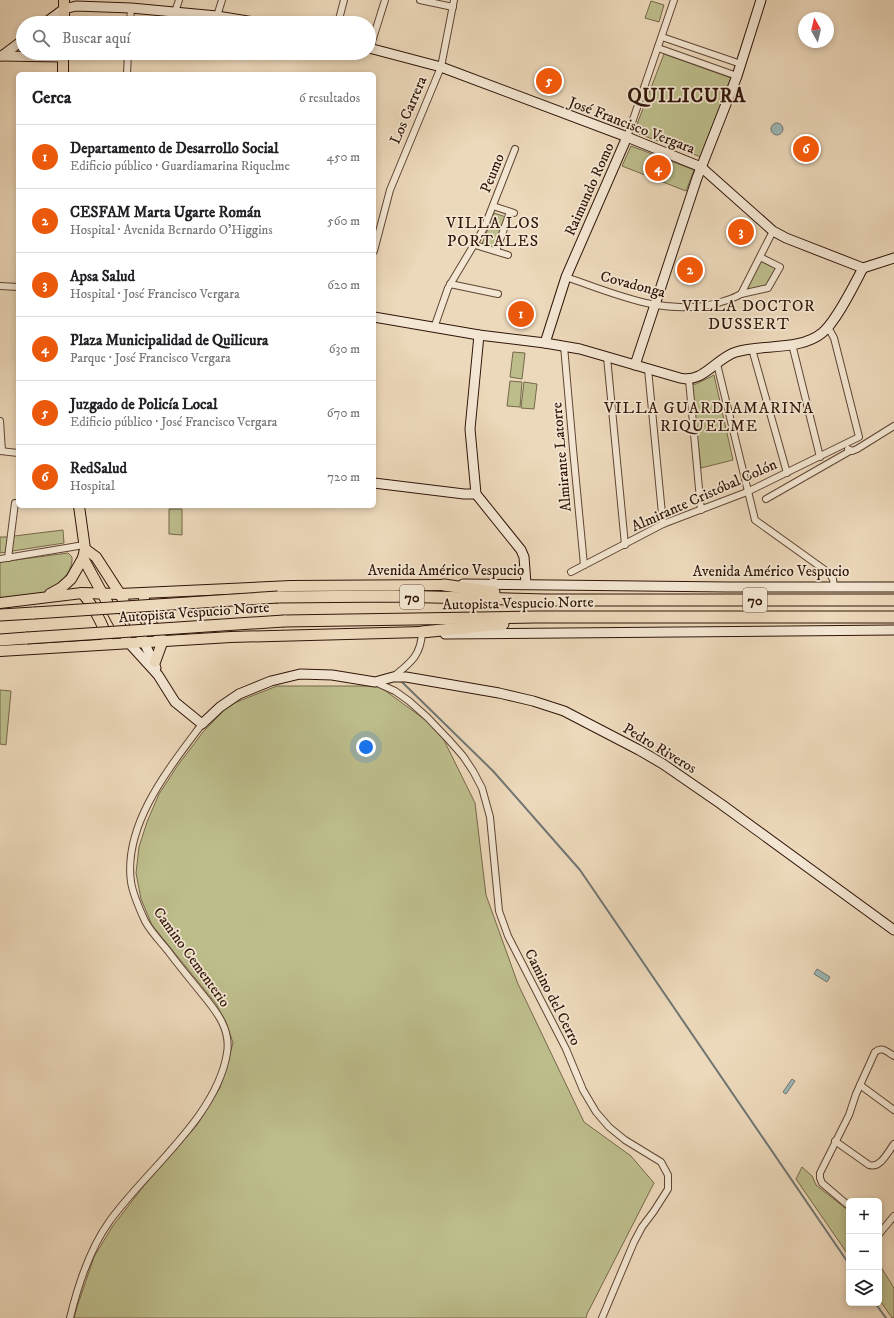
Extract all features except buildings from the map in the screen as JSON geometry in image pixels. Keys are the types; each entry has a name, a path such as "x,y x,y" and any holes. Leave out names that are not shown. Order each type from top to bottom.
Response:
{"highway":[{"path":"444,585 546,600"},
{"name":"Autopista Vespucio Norte","path":"0,615 278,597 393,596 546,600 894,600"},
{"path":"422,632 483,627 535,617"},
{"name":"Autopista Vespucio Norte","path":"0,640 284,622 535,617 894,617"}],"main road":[{"path":"64,4 64,16"},
{"path":"63,60 63,72"},
{"path":"79,508 84,550 102,593 128,642"},
{"path":"84,550 96,557 120,594 144,642"},
{"path":"45,597 61,588 71,579 84,550"},
{"name":"Avenida Américo Vespucio","path":"0,603 82,593 145,594 291,586 444,585"},
{"path":"82,593 90,603 105,632 108,644"},
{"path":"145,594 144,606 147,614 155,630 163,640"},
{"path":"0,651 163,640 422,632"},
{"path":"155,662 163,640"}],"street":[{"path":"175,12 179,0"},
{"path":"52,16 64,4 76,6 131,8 217,16 222,0"},
{"path":"340,16 344,0"},
{"path":"376,27 385,0"},
{"path":"420,0 453,3"},
{"name":"Raimundo Romo","path":"545,343 566,277 627,137 674,0"},
{"path":"635,365 701,167 737,76 761,0"},
{"name":"Los Carrera","path":"376,243 390,190 440,67 453,3"},
{"path":"130,16 131,8"},
{"path":"662,37 741,64"},
{"path":"1,56 16,45"},
{"path":"658,48 737,76"},
{"name":"José Francisco Vergara","path":"376,50 440,67 627,137 701,167 773,231 863,268"},
{"path":"695,61 700,50"},
{"path":"1,56 16,56"},
{"path":"127,72 128,60"},
{"name":"Peumo","path":"434,328 450,284 484,228 515,149"},
{"path":"493,206 512,213 496,251"},
{"path":"740,294 773,231"},
{"path":"475,244 508,255"},
{"name":"Covadonga","path":"566,277 655,306 684,308 703,306 730,299 740,294 766,289 772,282 780,267 760,257"},
{"path":"376,317 479,335 564,346 689,380 698,377 734,353 792,344 816,338 828,327 863,268 894,258"},
{"path":"450,284 498,294"},
{"path":"0,286 16,287"},
{"name":"Almirante Cristóbal Colón","path":"571,572 663,524 747,492 860,437 834,338 828,327"},
{"path":"479,335 470,429 476,494 521,550 524,557 526,584"},
{"path":"792,344 820,457"},
{"name":"Almirante Latorre","path":"564,346 584,565"},
{"path":"752,349 787,473"},
{"path":"607,357 625,545"},
{"path":"716,364 755,520 829,573 833,579 834,587"},
{"path":"648,369 663,524"},
{"path":"689,380 701,510"},
{"path":"0,421 1,451 16,453"},
{"path":"766,499 850,451 857,449 894,426"},
{"path":"848,443 848,449 850,451"},
{"path":"376,483 464,494 476,494"},
{"path":"8,558 15,503"},
{"path":"0,559 84,550"},
{"name":"Avenida Américo Vespucio","path":"444,585 526,584 728,587 894,587"},
{"path":"393,677 409,664 417,654 422,632 458,634 894,630"},
{"path":"128,642 158,675 175,702 202,724"},
{"path":"144,642 155,662 158,675"},
{"name":"Camino Cementerio","path":"70,1318 96,1243 116,1213 196,1120 214,1090 226,1060 228,1040 222,1022 213,1008 157,938 146,922 135,897 130,873 134,842 146,808 164,775 202,724 220,707 233,698 252,688 280,678 300,674 322,674 375,682"},
{"name":"Pedro Riveros","path":"375,682 393,677 426,680 499,693 533,701 564,712 663,764 721,804 894,930"},
{"name":"Camino del Cerro","path":"375,682 395,691 427,717 463,756 473,771 482,788 490,817 499,911 508,936 566,1049 583,1090 596,1112 609,1127 625,1140 660,1162 668,1175 668,1189 640,1232 602,1318"},
{"path":"846,1203 822,1183 820,1178 821,1171 849,1115 873,1054 876,1050 883,1049 894,1056"},
{"path":"860,1085 894,1110"},
{"path":"835,1141 869,1165 873,1166 879,1164 894,1144"},
{"path":"882,1229 894,1216"}],"green space":[{"path":"651,1 664,5 659,22 645,18"},
{"path":"664,54 731,78 701,157 634,132"},
{"path":"631,146 694,170 686,191 622,166"},
{"path":"494,213 506,217 494,248 482,244"},
{"path":"761,261 777,269 767,285 746,290"},
{"path":"513,352 525,353 522,379 510,377"},
{"path":"714,375 733,460 701,468 691,385"},
{"path":"510,381 522,382 520,407 507,406"},
{"path":"524,382 537,384 534,409 521,408"},
{"path":"169,509 182,509 182,535 169,534"},
{"path":"63,530 64,543 0,553 0,537"},
{"path":"68,553 72,557 72,564 67,575 55,587 36,595 0,598 0,562"},
{"path":"277,686 379,686 439,730 475,803 486,895 518,984 584,1122 631,1156 654,1183 586,1318 74,1318 94,1257 112,1227 143,1187 197,1125 220,1088 233,1043 226,1022 216,1004 152,925 141,899 136,873 139,847 147,822 159,794 178,765 203,732 229,705"},
{"path":"0,690 11,691 6,745 0,744"},
{"path":"802,1167 812,1176 816,1185 846,1209 846,1252 796,1179"},
{"path":"882,1269 894,1288 894,1318 892,1318 882,1303"}],"water":[{"path":"777,123 781,125 783,129 781,133 777,135 773,133 771,129 773,125"},
{"path":"817,969 830,977 827,982 814,974"},
{"path":"792,1079 795,1081 786,1094 783,1092"}],"waterway":[{"path":"400,680 493,771 580,870 846,1260"},
{"path":"877,1306 886,1318"}],"place":[{"name":"Juzgado de Policía Local","path":"549,81"},
{"name":"RedSalud","path":"806,149"},
{"name":"Plaza Municipalidad de Quilicura","path":"658,168"},
{"name":"Apsa Salud","path":"741,232"},
{"name":"CESFAM Marta Ugarte Román","path":"690,270"},
{"name":"Departamento de Desarrollo Social","path":"521,314"}],"district":[{"name":"QUILICURA","path":"687,95"},
{"name":"VILLA LOS PORTALES","path":"493,231"},
{"name":"VILLA DOCTOR DUSSERT","path":"749,314"},
{"name":"VILLA GUARDIAMARINA RIQUELME","path":"709,416"}]}
